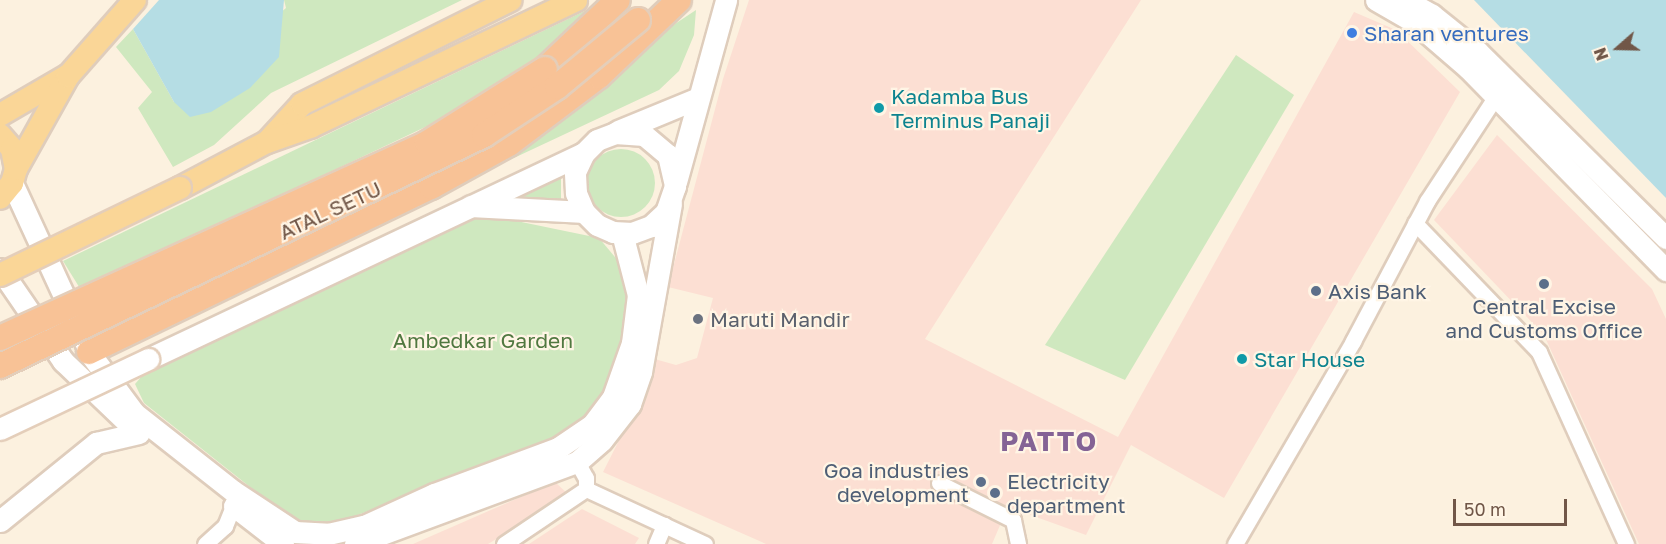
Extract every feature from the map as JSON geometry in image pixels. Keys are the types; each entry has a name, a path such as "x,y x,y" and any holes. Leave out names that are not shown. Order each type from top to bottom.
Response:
{"highway":[{"name":"ATAL SETU","path":"0,338 427,143 544,69 618,0"},
{"name":"ATAL SETU","path":"0,366 484,135 557,87 638,20 657,0"},
{"path":"94,359 463,170 508,144 599,76 679,0"}],"main road":[{"path":"9,183 68,76 135,0"},
{"path":"267,142 302,104 511,0"},
{"path":"0,275 180,189 267,142 310,128 576,0"},
{"path":"355,544 377,540 452,505 577,462 602,440 630,404 651,327 673,194 726,0"},
{"path":"1376,0 1416,23 1501,88 1666,237"},
{"path":"1405,0 1432,15 1666,270"},
{"path":"0,115 68,76"},
{"path":"0,429 467,206 584,153 597,140 698,98"},
{"path":"584,153 575,183 584,212 597,225 622,233 651,226 673,194 672,165 661,147 644,135 615,133"},
{"path":"0,135 12,149 9,183 94,359 134,413 233,491 295,532 328,534 364,526 434,494 558,448 592,425 613,397 632,343 638,295 622,233"},
{"path":"467,206 584,212"},
{"path":"0,269 79,378 139,433 283,544"},
{"path":"79,378 94,359"},
{"path":"0,521 96,443 139,433"}],"street":[{"path":"1235,544 1353,341 1415,223 1501,88"},
{"path":"1415,223 1539,352 1626,544"},
{"path":"577,462 586,478 586,489"},
{"path":"939,483 1013,520 1018,544"},
{"path":"586,489 705,544"},
{"path":"504,544 586,489"},
{"path":"205,544 225,526 233,506"},
{"path":"656,544 664,525"}],"shaded area":[{"path":"749,0 1141,0 925,339 1118,437 1354,12 1396,30 1460,92 1224,498 1131,445 1086,535 1008,507 940,473 932,490 1001,523 992,544 766,544 603,472 641,397 651,358 676,365 697,358 713,298 668,287 723,79"},
{"path":"1497,135 1652,289 1666,319 1666,544 1639,544 1544,335 1434,220"},
{"path":"555,482 569,495 488,544 413,544"},
{"path":"582,509 639,538 635,544 529,544"}],"green space":[{"path":"284,0 462,0 271,93 214,145 173,167 138,108 152,92 116,47 133,29 174,102 286,8"},
{"path":"593,7 537,58 438,121 81,290 63,261"},
{"path":"696,10 694,35 679,71 659,90 128,339 414,197"},
{"path":"1236,55 1294,95 1125,380 1045,345"},
{"path":"621,149 634,152 645,159 652,170 655,183 652,196 645,207 634,214 621,217 608,214 597,207 590,196 587,183 590,170 597,159 608,152"},
{"path":"561,168 561,199 507,199"},
{"name":"Ambedkar Garden","path":"473,212 599,238 620,263 629,301 627,337 603,398 591,413 555,440 334,524 310,524 294,522 144,403 135,384 149,368"}],"water":[{"path":"159,0 284,0 279,57 250,88 211,112 190,117 174,102 133,29"},
{"path":"1474,0 1666,0 1666,198"}],"place":[{"name":"Sharan ventures","path":"1352,33"},
{"name":"Kadamba Bus Terminus Panaji","path":"879,108"},
{"name":"Central Excise and Customs Office","path":"1544,284"},
{"name":"Axis Bank","path":"1316,291"},
{"name":"Maruti Mandir","path":"698,319"},
{"name":"Star House","path":"1242,359"},
{"name":"Goa industries development","path":"981,482"},
{"name":"Electricity department","path":"995,493"}],"district":[{"name":"PATTO","path":"1049,442"}]}
